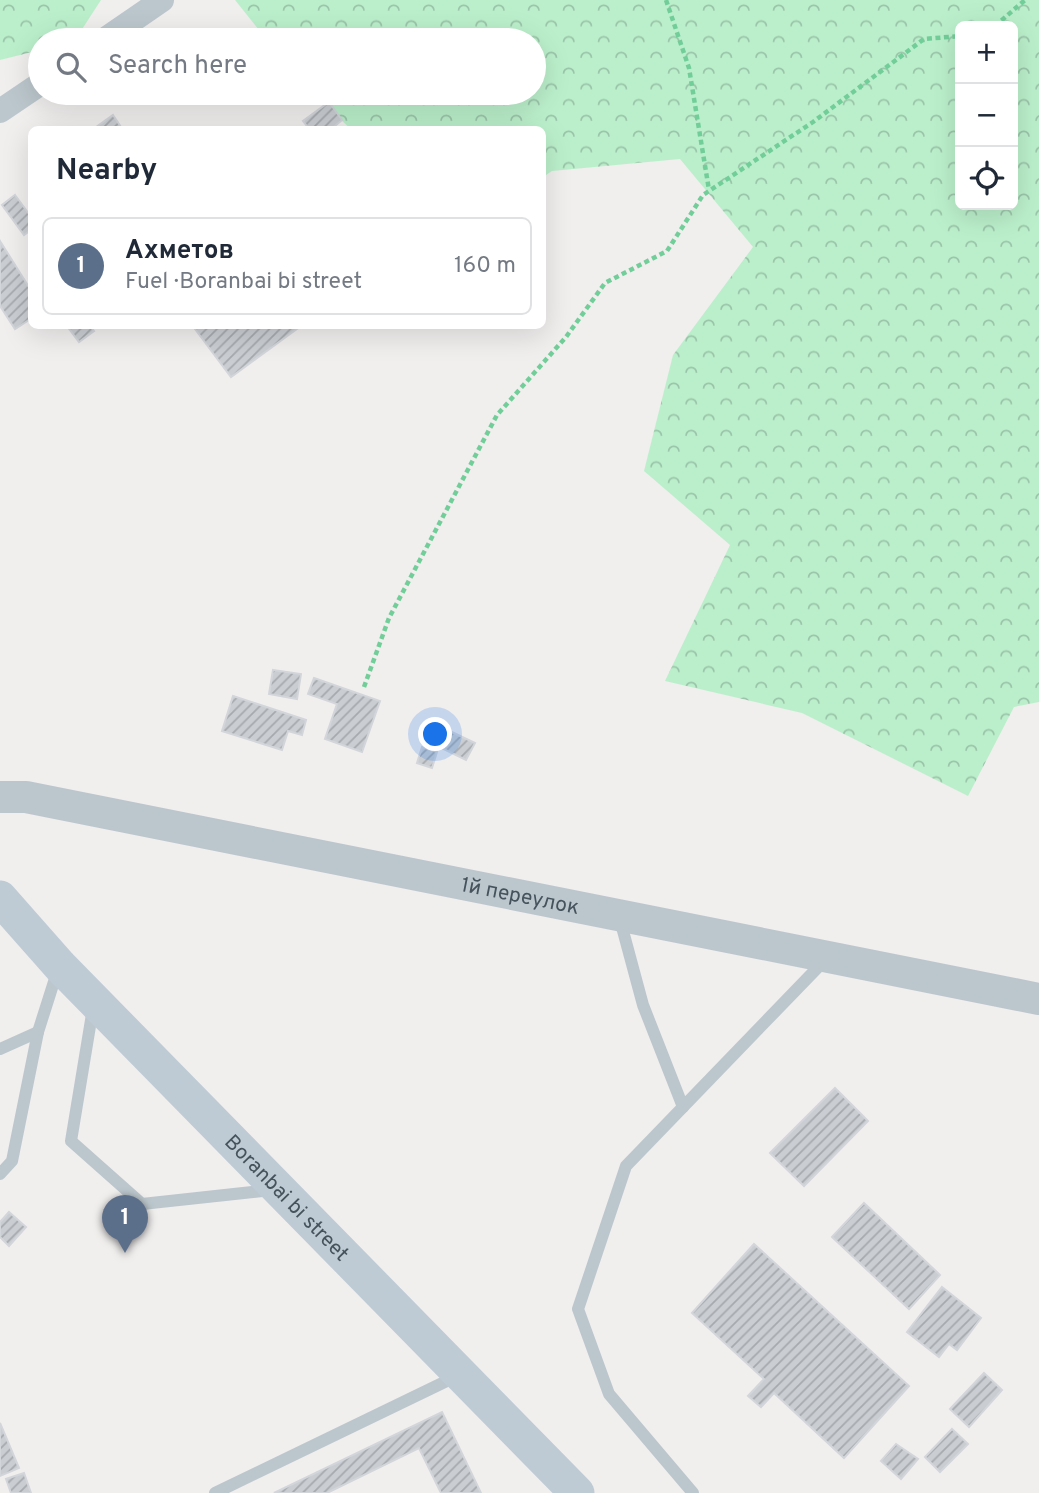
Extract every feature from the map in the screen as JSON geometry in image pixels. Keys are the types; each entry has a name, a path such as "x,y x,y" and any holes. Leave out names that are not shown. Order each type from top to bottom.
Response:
{"main road":[{"name":"Boranbai bi street","path":"0,898 60,966 577,1493"}],"street":[{"path":"121,28 162,0"},
{"path":"0,111 28,92"},
{"name":"1й переулок","path":"0,797 26,797 1039,999"}],"lane":[{"path":"619,915 643,1005 683,1107"},
{"path":"693,1493 609,1394 578,1309 626,1166 828,957"},
{"path":"0,1174 12,1161 38,1032 60,966"},
{"path":"94,1000 71,1141 142,1203 279,1190"},
{"path":"0,1049 38,1032"},
{"path":"215,1493 461,1374"}],"path":[{"path":"666,0 689,68 709,190"},
{"path":"1002,21 1026,0"},
{"path":"364,687 389,618 497,415 566,337 605,283 667,251 703,195 709,190 813,122 924,39 955,36"}],"green space":[{"path":"0,0 101,0 83,28 28,28 28,53 0,60"},
{"path":"235,0 1039,0 1039,702 1014,707 968,796 802,713 665,681 730,545 644,471 673,355 753,247 680,159 552,171 546,175 546,126 348,126 324,105 546,105 546,28 257,28"}],"building":[{"path":"325,105 331,105 342,120 335,126 307,126 303,121"},
{"path":"113,115 120,126 98,126"},
{"path":"15,195 28,213 28,232 24,235 2,205"},
{"path":"0,241 28,286 28,321 15,329 0,306"},
{"path":"69,329 92,329 94,331 79,342"},
{"path":"195,329 297,329 231,377"},
{"path":"273,670 301,674 297,699 269,694"},
{"path":"314,678 380,701 362,752 325,739 337,704 308,694"},
{"path":"233,696 306,720 302,735 288,731 282,750 222,731"},
{"path":"435,724 475,743 466,760 427,741"},
{"path":"422,747 437,752 432,768 417,763"},
{"path":"835,1088 868,1121 804,1186 770,1153"},
{"path":"864,1203 940,1275 909,1309 832,1237"},
{"path":"9,1212 26,1227 9,1246 0,1237 0,1222"},
{"path":"754,1244 909,1386 844,1458 774,1393 761,1407 748,1396 764,1379 692,1313"},
{"path":"942,1287 981,1318 957,1350 949,1344 939,1357 907,1332"},
{"path":"984,1373 1002,1390 969,1427 950,1409"},
{"path":"442,1412 481,1493 441,1493 419,1448 327,1493 274,1493"},
{"path":"0,1423 19,1468 0,1476"},
{"path":"952,1429 968,1444 940,1472 925,1457"},
{"path":"896,1444 918,1459 901,1479 881,1461"},
{"path":"24,1473 31,1493 11,1493 6,1479"}],"place":[{"name":"Ахметов","path":"125,1253"}]}
